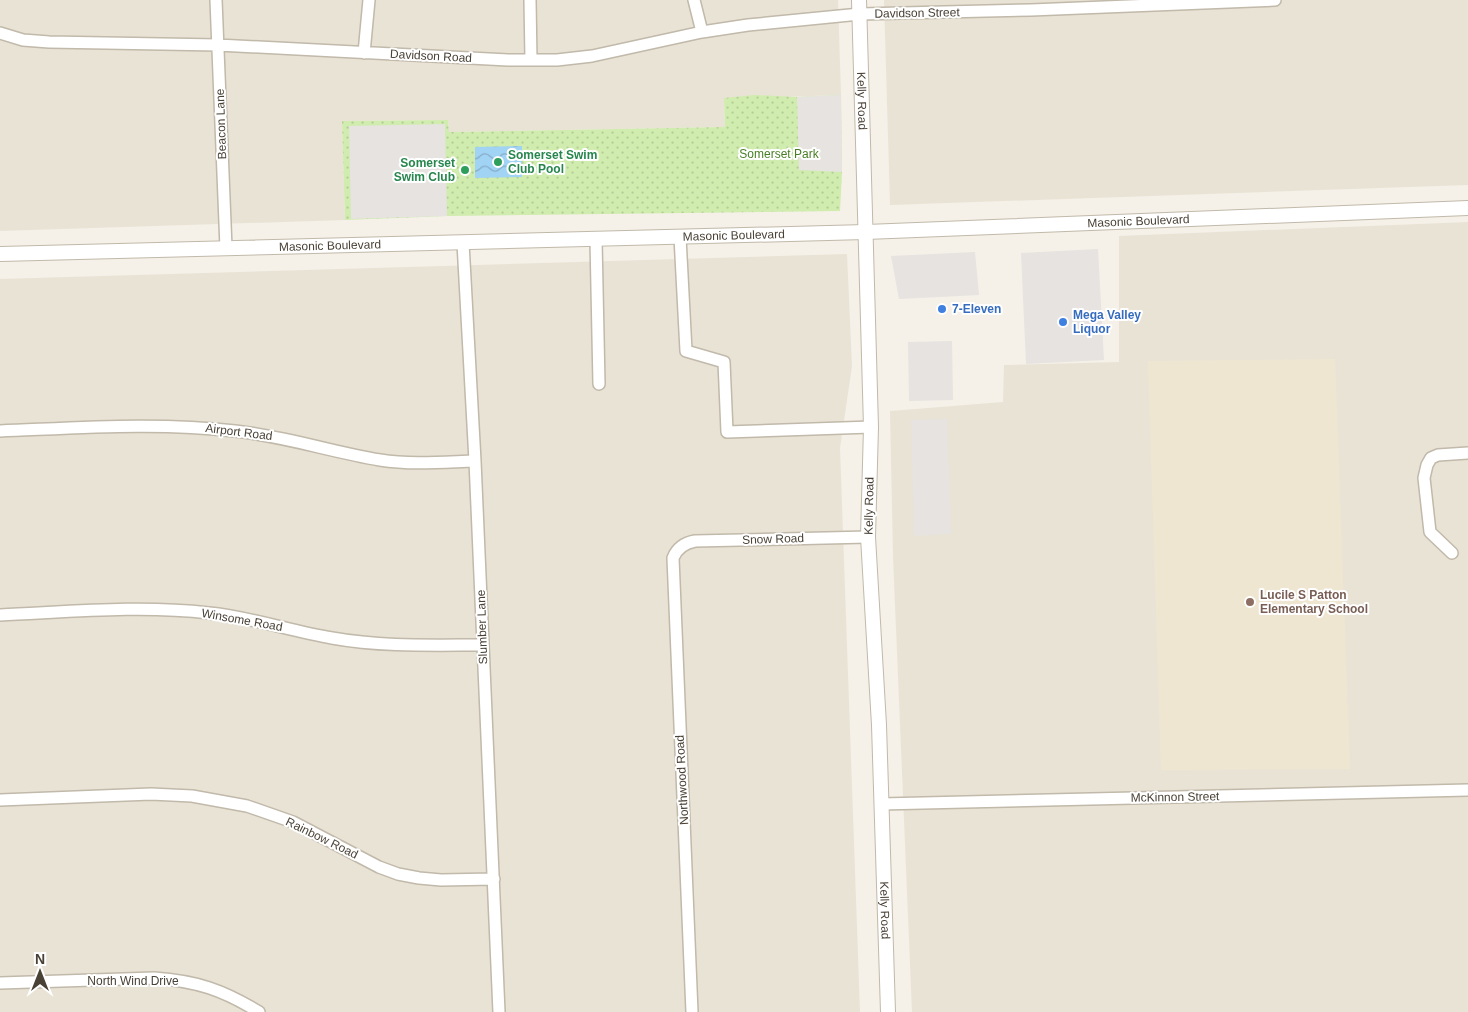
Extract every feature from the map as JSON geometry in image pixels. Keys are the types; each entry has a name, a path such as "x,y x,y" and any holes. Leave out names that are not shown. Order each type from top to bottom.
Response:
{"street":[{"name":"Beacon Lane","path":"216,0 226,248"},
{"path":"364,53 369,0"},
{"path":"530,0 532,60"},
{"path":"694,0 702,32"},
{"name":"Davidson Street","path":"860,7 1275,0"},
{"name":"Davidson Road","path":"0,33 23,40 49,42 218,45 508,60 557,60 592,56 702,32 860,7"},
{"name":"Kelly Road","path":"860,7 871,427 868,537 879,725 888,1012"},
{"name":"Masonic Boulevard","path":"0,254 866,232 1468,208"},
{"path":"680,237 686,351 724,362 726,432 871,427"},
{"path":"596,240 599,384"},
{"name":"Slumber Lane","path":"463,243 475,461 499,1012"},
{"name":"Airport Road","path":"0,431 176,426 209,428 273,436 381,460 417,462 475,461"},
{"path":"1452,553 1430,532 1424,478 1426,465 1431,458 1438,455 1468,453"},
{"name":"Snow Road","path":"679,548 688,542 695,541 868,537"},
{"name":"Northwood Road","path":"679,548 673,558 673,565 692,1012"},
{"name":"Winsome Road","path":"0,615 174,610 258,620 330,638 363,643 397,646 483,645"},
{"name":"McKinnon Street","path":"881,804 1468,790"},
{"name":"Rainbow Road","path":"0,800 151,794 192,796 247,806 293,822 379,867 398,874 441,880 494,879"},
{"name":"North Wind Drive","path":"0,984 146,978 193,982 238,999 260,1012"}],"shaded area":[{"path":"0,0 838,0 841,95 724,99 725,127 449,132 448,120 342,121 345,220 0,231"},
{"path":"884,0 1468,0 1468,185 890,205"},
{"path":"841,95 842,172 799,170 797,97"},
{"path":"445,124 447,216 351,219 349,126"},
{"path":"1468,222 1468,1012 912,1012 893,557 890,411 1003,402 1004,365 1119,362 1119,236"},
{"path":"1098,249 1104,360 1026,364 1021,253"},
{"path":"975,252 979,295 899,299 891,256"},
{"path":"847,254 852,366 840,448 860,1012 0,1012 0,279"},
{"path":"952,341 953,400 909,401 908,342"},
{"name":"Lucile S Patton Elementary School","path":"1335,359 1350,769 1161,770 1148,361"},
{"path":"947,419 951,534 914,536 911,420"}],"green space":[{"name":"Somerset Park","path":"754,95 797,97 841,95 842,172 840,211 447,216 345,220 342,121 448,120 449,132 725,127 724,98"}],"water":[{"name":"Somerset Swim Club Pool","path":"522,146 522,177 475,178 475,147"}],"place":[{"name":"Somerset Swim Club Pool","path":"498,162"},
{"name":"Somerset Swim Club","path":"465,170"},
{"name":"7-Eleven","path":"942,309"},
{"name":"Mega Valley Liquor","path":"1063,322"},
{"name":"Lucile S Patton Elementary School","path":"1250,602"}]}
